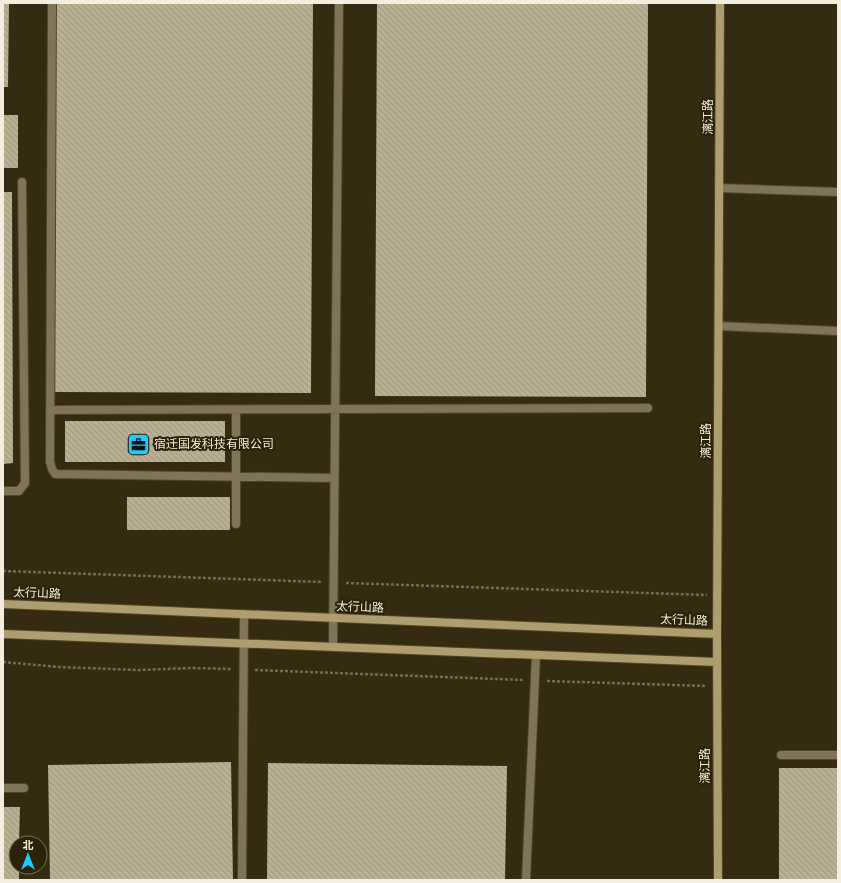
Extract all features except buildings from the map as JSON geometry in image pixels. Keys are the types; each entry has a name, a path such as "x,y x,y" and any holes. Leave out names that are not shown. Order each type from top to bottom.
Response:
{"street":[{"name":"漓江路","path":"718,880 717,595 720,3"},
{"name":"太行山路","path":"3,604 717,634"},
{"path":"3,634 717,662"}],"lane":[{"path":"52,3 50,410 50,462 52,469 55,474 334,478"},
{"path":"333,647 339,3"},
{"path":"3,491 19,490 25,483 22,182"},
{"path":"719,188 838,192"},
{"path":"719,326 838,331"},
{"path":"50,410 648,408"},
{"path":"236,410 236,524"},
{"path":"242,880 244,614"},
{"path":"526,880 536,655"},
{"path":"781,755 838,755"},
{"path":"3,788 24,788"}],"path":[{"path":"3,571 717,595"},
{"path":"3,662 59,667 138,670 190,668 244,669 717,687"}],"place":[{"name":"宿迁国发科技有限公司","path":"139,444"}]}
